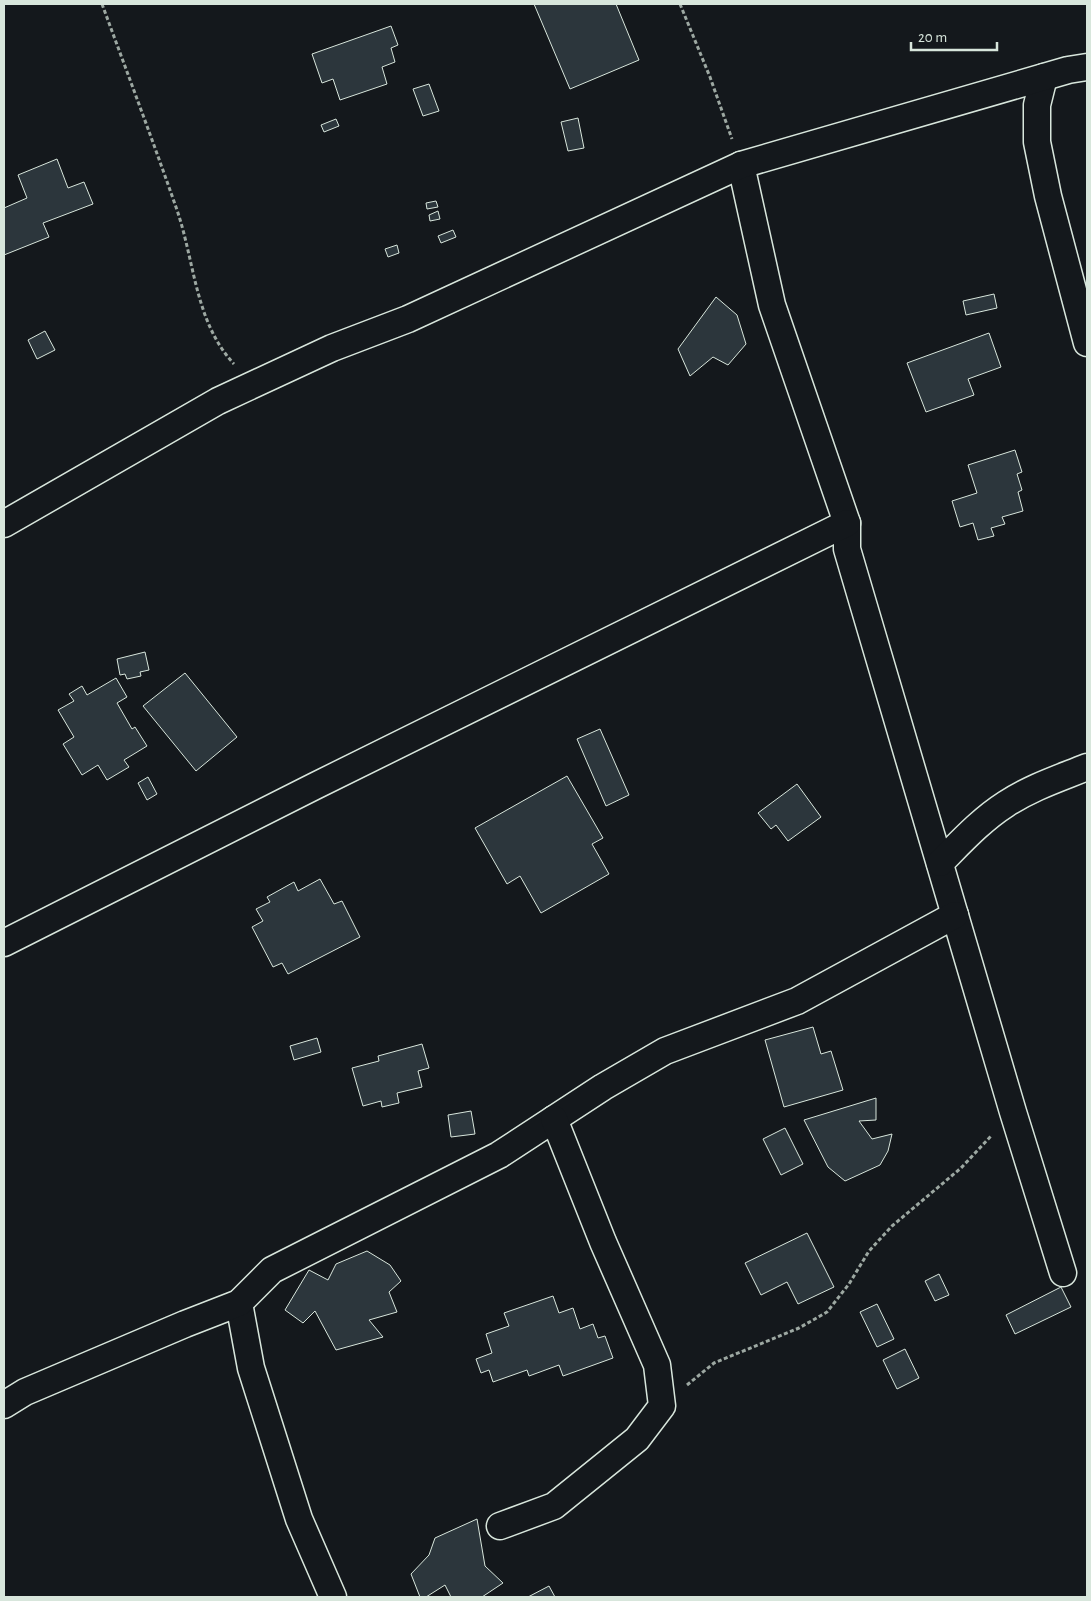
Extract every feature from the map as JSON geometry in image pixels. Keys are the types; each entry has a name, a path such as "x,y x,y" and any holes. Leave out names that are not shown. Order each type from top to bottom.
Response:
{"street":[{"path":"4,524 218,401 332,348 408,319 741,165 1044,77 1087,67"},
{"path":"1044,77 1037,105 1037,142 1048,196 1087,343"},
{"path":"741,165 772,305 847,523 847,549 1014,1112 1064,1273"},
{"path":"4,943 315,786 847,523"},
{"path":"940,863 981,822 1006,804 1048,782 1087,767"},
{"path":"4,1405 24,1392 239,1303 272,1270 499,1156 554,1119 665,1051 798,1001 955,915"},
{"path":"500,1526 554,1506 637,1439 662,1406 657,1365 603,1242 554,1119"},
{"path":"239,1303 251,1368 296,1510 333,1597"}],"path":[{"path":"102,4 178,213 206,322 221,350 253,385"},
{"path":"680,4 710,77 741,165"},
{"path":"662,1406 714,1363 799,1328 827,1312 849,1284 869,1251 892,1226 961,1168 1014,1112"}],"building":[{"path":"534,4 616,4 639,60 570,89"},
{"path":"391,26 398,45 391,48 395,62 382,67 387,84 340,100 333,79 322,83 312,54"},
{"path":"429,84 439,111 423,116 413,89"},
{"path":"578,118 584,148 568,151 561,122"},
{"path":"336,119 339,126 324,132 321,125"},
{"path":"57,159 68,188 84,182 93,204 43,223 49,237 4,255 4,208 27,198 18,175"},
{"path":"436,201 438,207 427,209 426,203"},
{"path":"438,211 440,219 430,221 429,215"},
{"path":"453,230 456,237 441,243 438,236"},
{"path":"397,245 399,253 388,257 385,249"},
{"path":"994,294 997,308 966,315 963,301"},
{"path":"716,297 737,315 746,344 728,365 713,357 690,376 678,349"},
{"path":"45,331 55,350 37,359 28,340"},
{"path":"989,333 1001,367 968,379 974,395 926,412 907,363"},
{"path":"1015,450 1022,472 1017,474 1022,490 1018,492 1023,511 1002,517 1005,524 991,528 994,536 978,540 973,523 960,527 952,501 977,493 968,465"},
{"path":"145,652 149,670 140,672 141,676 127,679 125,674 120,675 117,659"},
{"path":"185,673 237,737 196,771 143,706"},
{"path":"116,678 127,697 117,703 132,729 135,727 147,746 124,760 129,767 107,780 98,765 82,775 63,744 74,737 58,710 74,701 69,694 82,686 87,695"},
{"path":"600,729 629,795 606,806 577,739"},
{"path":"567,776 603,838 592,844 609,874 541,913 520,876 507,884 475,828"},
{"path":"148,777 157,794 147,800 138,783"},
{"path":"797,784 821,817 788,841 776,825 771,829 758,813"},
{"path":"320,879 334,904 342,901 360,937 288,974 282,963 273,967 252,927 263,921 256,909 270,902 267,897 294,882 298,891"},
{"path":"813,1027 821,1054 831,1051 843,1090 784,1107 765,1040"},
{"path":"317,1038 321,1052 294,1060 290,1046"},
{"path":"422,1044 429,1068 418,1071 422,1087 397,1093 399,1103 382,1107 381,1101 363,1106 352,1068 379,1061 378,1056"},
{"path":"876,1098 876,1120 859,1121 872,1139 892,1134 888,1151 880,1165 845,1181 828,1167 804,1120"},
{"path":"471,1111 475,1134 451,1137 448,1115"},
{"path":"785,1128 803,1164 781,1175 763,1139"},
{"path":"807,1233 834,1287 798,1304 787,1282 761,1295 745,1263"},
{"path":"367,1251 390,1265 401,1281 389,1292 397,1312 369,1320 383,1337 336,1350 315,1311 303,1323 285,1310 309,1270 328,1280 336,1264"},
{"path":"939,1274 949,1295 935,1301 925,1281"},
{"path":"1061,1287 1071,1307 1015,1334 1006,1315"},
{"path":"553,1296 559,1313 573,1308 580,1329 593,1324 598,1338 605,1336 613,1358 563,1376 559,1365 529,1376 527,1370 493,1382 489,1370 481,1373 476,1359 492,1353 486,1334 509,1326 504,1313"},
{"path":"877,1304 894,1339 877,1347 860,1312"},
{"path":"905,1349 919,1378 897,1389 883,1360"},
{"path":"477,1519 485,1566 503,1583 482,1597 451,1597 445,1585 426,1597 420,1597 411,1574 429,1555 435,1538"},
{"path":"549,1586 555,1597 528,1597"}]}
